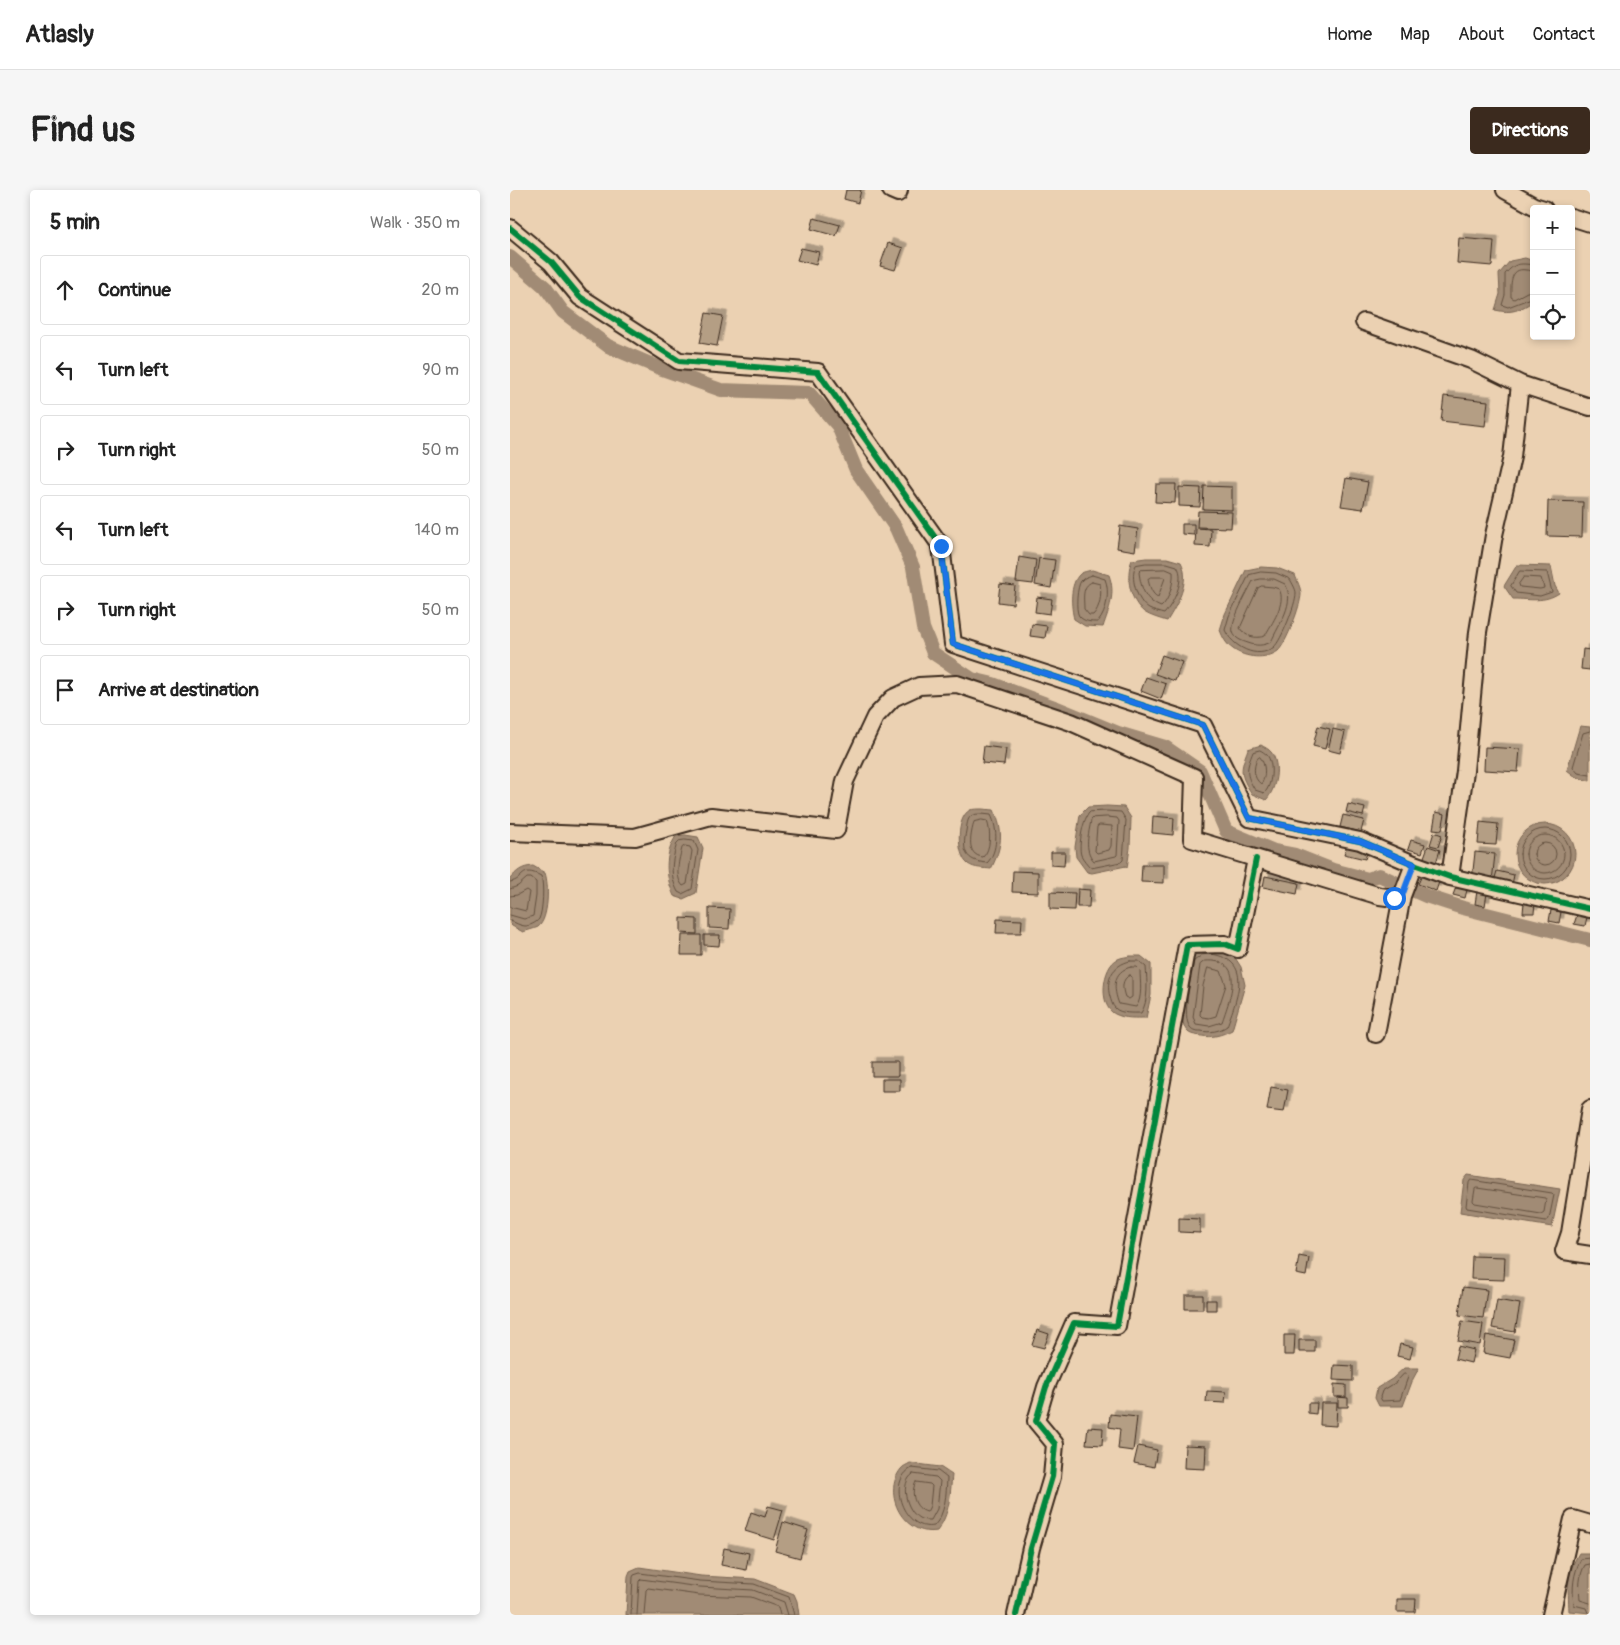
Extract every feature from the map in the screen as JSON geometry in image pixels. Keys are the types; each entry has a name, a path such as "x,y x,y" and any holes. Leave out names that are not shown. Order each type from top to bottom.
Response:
{"street":[{"path":"891,190 898,193 899,190"},
{"path":"1505,190 1532,205"},
{"path":"1575,217 1590,222"},
{"path":"510,228 551,262 580,297 679,361 818,372 941,546 953,644 1203,725 1249,818 1360,841 1413,866 1450,877 1590,909"},
{"path":"1364,322 1471,360 1520,384 1590,407"},
{"path":"1450,877 1465,770 1478,632 1494,535 1512,457 1520,384"},
{"path":"510,832 635,836 711,816 836,830 845,781 875,717 893,698 919,686 957,684 1071,722 1194,777 1192,839 1380,896 1394,898 1402,896"},
{"path":"1016,1615 1031,1548 1052,1477 1055,1444 1036,1421 1046,1386 1074,1323 1117,1326 1187,945 1225,944 1238,950 1256,859"},
{"path":"1376,1034 1402,896 1413,866"},
{"path":"1590,1109 1570,1233 1564,1251 1590,1255"},
{"path":"1551,1615 1572,1519 1590,1524"}],"water":[{"path":"1525,258 1530,260 1530,303 1507,312 1495,310 1500,294 1499,274 1510,261"},
{"path":"1167,558 1181,562 1184,569 1182,593 1167,621 1144,612 1132,595 1129,573 1132,560"},
{"path":"1517,565 1551,566 1555,586 1559,593 1542,599 1513,599 1504,586"},
{"path":"1261,567 1277,568 1295,575 1301,594 1299,607 1281,647 1278,651 1268,656 1255,657 1233,649 1225,641 1220,630 1225,614 1246,570"},
{"path":"1092,570 1109,575 1111,582 1111,601 1103,627 1085,626 1074,619 1073,614 1072,589 1076,578 1081,573"},
{"path":"1580,726 1590,727 1590,781 1576,777 1567,770"},
{"path":"1261,745 1270,751 1276,763 1275,784 1266,800 1252,794 1242,772 1243,762 1248,749"},
{"path":"1088,807 1124,807 1131,818 1127,868 1126,866 1092,873 1087,872 1076,857 1075,847 1080,815"},
{"path":"970,810 994,810 999,825 1000,840 998,854 991,869 971,866 961,853 959,836 962,820"},
{"path":"1539,824 1551,824 1562,829 1570,837 1575,848 1573,866 1562,879 1551,884 1539,884 1528,879 1520,871 1515,860 1515,848 1520,837 1528,829"},
{"path":"676,836 698,837 703,848 696,893 683,899 674,896 667,866 669,851"},
{"path":"533,866 545,873 547,885 546,909 542,923 538,927 523,932 510,924 510,879 525,867"},
{"path":"1201,950 1225,951 1234,956 1241,967 1245,985 1232,1030 1221,1035 1206,1037 1194,1035 1186,1030 1183,1022 1187,982 1193,955"},
{"path":"1141,956 1151,964 1151,995 1146,1018 1119,1016 1110,1010 1106,1003 1104,986 1108,969 1118,959"},
{"path":"1468,1175 1560,1189 1552,1227 1460,1212 1464,1180"},
{"path":"1404,1368 1419,1368 1403,1406 1379,1406 1375,1398 1377,1388 1392,1379"},
{"path":"910,1463 940,1467 952,1475 947,1511 937,1531 925,1531 915,1527 906,1521 899,1512 895,1501 895,1479 902,1468"},
{"path":"1579,1553 1590,1553 1590,1613 1569,1611 1568,1587 1570,1574"},
{"path":"639,1567 701,1576 755,1579 794,1594 799,1615 626,1615 628,1576 630,1571"}],"building":[{"path":"846,190 861,190 858,203 844,199"},
{"path":"814,218 840,225 836,236 811,229"},
{"path":"1459,238 1494,241 1492,266 1457,263"},
{"path":"888,243 903,248 895,270 880,266"},
{"path":"801,248 819,252 816,265 797,260"},
{"path":"706,313 723,316 717,346 700,343"},
{"path":"1444,396 1488,401 1485,426 1441,421"},
{"path":"1346,478 1368,482 1363,509 1341,506"},
{"path":"1156,484 1176,484 1175,503 1155,502"},
{"path":"1204,486 1232,487 1232,510 1203,509"},
{"path":"1179,487 1201,488 1200,507 1179,506"},
{"path":"1548,501 1583,502 1582,537 1547,536"},
{"path":"1198,511 1232,512 1231,528 1197,527"},
{"path":"1182,524 1194,524 1194,535 1182,534"},
{"path":"1120,526 1138,529 1135,551 1117,548"},
{"path":"1196,528 1211,529 1210,547 1195,546"},
{"path":"1019,557 1036,560 1033,584 1016,582"},
{"path":"1039,558 1055,560 1051,588 1035,585"},
{"path":"1000,584 1015,586 1013,604 998,602"},
{"path":"1037,597 1052,599 1050,614 1035,612"},
{"path":"1032,624 1047,626 1045,638 1030,636"},
{"path":"1583,649 1590,650 1590,670 1581,669"},
{"path":"1162,655 1182,662 1175,681 1155,674"},
{"path":"1146,677 1166,684 1161,699 1141,691"},
{"path":"1318,726 1330,729 1325,749 1313,746"},
{"path":"1333,729 1345,732 1340,753 1328,750"},
{"path":"984,746 1006,749 1004,765 982,763"},
{"path":"1485,747 1520,749 1518,772 1484,770"},
{"path":"1348,804 1365,808 1363,816 1346,812"},
{"path":"1436,812 1445,814 1442,830 1433,829"},
{"path":"1343,815 1364,820 1361,832 1340,827"},
{"path":"1153,816 1174,818 1173,835 1152,833"},
{"path":"1480,822 1498,824 1496,845 1478,844"},
{"path":"1434,832 1442,835 1438,847 1430,845"},
{"path":"1411,840 1425,844 1422,853 1408,849"},
{"path":"1347,845 1368,850 1365,859 1344,854"},
{"path":"1428,846 1440,850 1436,863 1423,860"},
{"path":"1051,852 1065,852 1064,866 1051,865"},
{"path":"1475,852 1495,854 1492,882 1472,880"},
{"path":"1142,865 1164,865 1164,883 1141,882"},
{"path":"1013,871 1038,872 1038,893 1012,892"},
{"path":"1497,871 1514,875 1512,885 1494,881"},
{"path":"1422,875 1439,882 1436,891 1418,884"},
{"path":"1265,876 1299,883 1297,894 1263,887"},
{"path":"1456,887 1467,890 1465,898 1453,895"},
{"path":"1078,889 1090,890 1089,907 1077,907"},
{"path":"1477,891 1487,893 1485,906 1475,904"},
{"path":"1050,892 1075,893 1074,910 1050,909"},
{"path":"1524,902 1535,903 1534,913 1523,913"},
{"path":"709,908 730,909 729,929 709,928"},
{"path":"1551,910 1561,912 1559,923 1549,921"},
{"path":"1577,915 1587,917 1585,926 1574,924"},
{"path":"681,918 697,919 697,934 681,933"},
{"path":"997,919 1022,920 1021,933 996,933"},
{"path":"682,935 701,935 701,955 681,955"},
{"path":"704,935 720,935 719,946 704,945"},
{"path":"872,1062 898,1062 898,1076 872,1076"},
{"path":"882,1079 900,1079 900,1091 882,1091"},
{"path":"1271,1087 1288,1090 1284,1112 1267,1110"},
{"path":"1179,1218 1200,1219 1200,1233 1179,1232"},
{"path":"1299,1256 1309,1258 1306,1276 1296,1274"},
{"path":"1472,1256 1505,1257 1504,1280 1471,1279"},
{"path":"1463,1287 1487,1290 1483,1318 1459,1315"},
{"path":"1185,1295 1203,1295 1203,1309 1185,1309"},
{"path":"1206,1300 1216,1300 1216,1310 1206,1310"},
{"path":"1497,1300 1520,1304 1515,1332 1492,1328"},
{"path":"1462,1321 1483,1324 1480,1345 1458,1341"},
{"path":"1037,1330 1049,1334 1044,1348 1032,1345"},
{"path":"1284,1335 1295,1335 1294,1355 1284,1355"},
{"path":"1486,1335 1514,1340 1510,1358 1483,1353"},
{"path":"1299,1340 1315,1340 1315,1352 1299,1352"},
{"path":"1400,1344 1413,1347 1410,1359 1397,1356"},
{"path":"1458,1346 1474,1350 1471,1363 1455,1359"},
{"path":"1334,1365 1353,1366 1353,1381 1333,1380"},
{"path":"1334,1384 1346,1385 1346,1397 1334,1397"},
{"path":"1207,1391 1226,1392 1225,1403 1206,1402"},
{"path":"1338,1397 1348,1398 1348,1407 1338,1407"},
{"path":"1308,1403 1317,1403 1316,1414 1308,1413"},
{"path":"1321,1403 1337,1403 1336,1426 1320,1425"},
{"path":"1110,1414 1137,1417 1133,1451 1118,1449 1120,1429 1109,1427"},
{"path":"1088,1427 1103,1428 1102,1445 1086,1444"},
{"path":"1185,1445 1206,1446 1205,1469 1184,1468"},
{"path":"1138,1446 1157,1450 1154,1467 1134,1463"},
{"path":"768,1506 783,1510 774,1540 745,1531 751,1512 765,1517"},
{"path":"783,1522 808,1530 800,1558 775,1551"},
{"path":"724,1548 749,1553 746,1570 721,1565"},
{"path":"1397,1599 1416,1599 1415,1612 1397,1612"}],"waterway":[{"path":"510,257 545,287 563,312 608,346 662,369 721,390 809,393 838,426 856,470 896,528 913,567 923,628 933,653 972,679 993,684 1118,733 1165,747 1200,771 1226,831 1274,851 1295,855 1333,870 1368,879 1379,875 1426,896 1463,908 1590,940"}],"cycle path":[{"path":"510,228 551,262 580,297 679,361 818,372 941,546 953,644 1203,725 1249,818 1360,841 1450,877 1590,909"},
{"path":"1016,1615 1031,1548 1052,1477 1055,1444 1036,1421 1046,1387 1074,1323 1117,1326 1187,945 1225,944 1238,949 1256,859"}],"route":[{"path":"941,546 953,644 1203,725 1249,818 1360,841 1414,864 1402,896 1394,898"}]}
